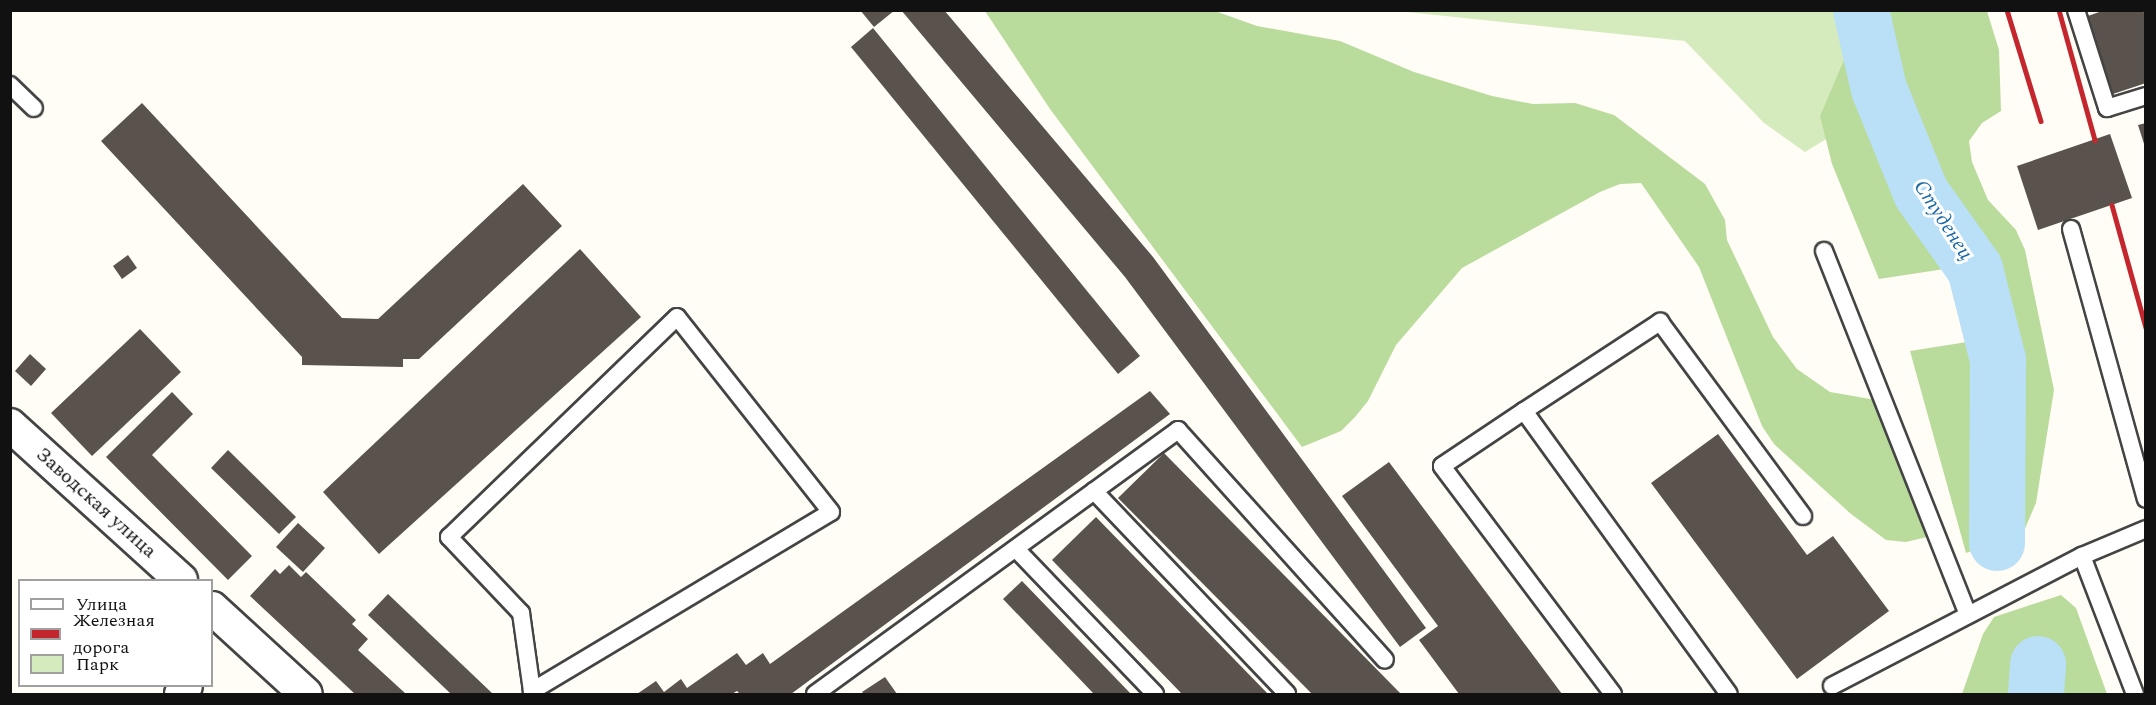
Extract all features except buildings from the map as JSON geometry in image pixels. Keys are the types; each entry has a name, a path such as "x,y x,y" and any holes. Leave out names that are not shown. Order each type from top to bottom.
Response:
{"street":[{"name":"Заводская улица","path":"15,438 180,579"},
{"path":"215,621 306,694"}],"lane":[{"path":"2076,10 2107,108 2145,96"},
{"path":"10,85 34,108"},
{"path":"2071,229 2145,499"},
{"path":"1824,251 1968,614"},
{"path":"677,317 831,512 532,693 521,613 449,537 677,317"},
{"path":"1613,694 1442,466 1660,321 1803,516"},
{"path":"1524,411 1729,694"},
{"path":"815,694 1178,430 1385,660"},
{"path":"1094,491 1287,694"},
{"path":"1829,692 1968,614 2082,556 2145,529"},
{"path":"1016,549 1155,694"},
{"path":"2082,556 2134,694"}],"green space":[{"path":"985,11 1215,11 1257,26 1340,41 1414,72 1492,96 1533,104 1575,103 1614,115 1705,184 1725,220 1727,240 1773,337 1797,369 1830,392 1876,400 1927,537 1906,542 1886,540 1851,514 1774,444 1762,426 1699,267 1641,183 1620,184 1600,192 1462,268 1396,345 1368,401 1355,417 1341,431 1302,447 1050,109"},
{"path":"1397,11 1861,11 1885,103 1805,152 1764,123 1685,41"},
{"path":"1888,11 1987,11 1999,50 2001,111 1982,123 1969,141 1972,162 1988,200 2016,230 2025,250 2054,390 2036,503 2023,533 1966,553 1910,351 1967,342 1951,268 1879,279 1832,164 1820,116 1844,60"},
{"path":"2061,595 2076,608 2107,694 1962,694 1983,634 1994,617"}],"waterway":[{"name":"Студенец","path":"1861,10 1879,89 1921,193 1975,269 1998,360 1997,543"},
{"name":"Студенец","path":"2036,694 2038,664"}],"railway":[{"path":"2007,10 2041,121"},
{"path":"2059,10 2095,140"},
{"path":"2112,205 2146,328"}]}
